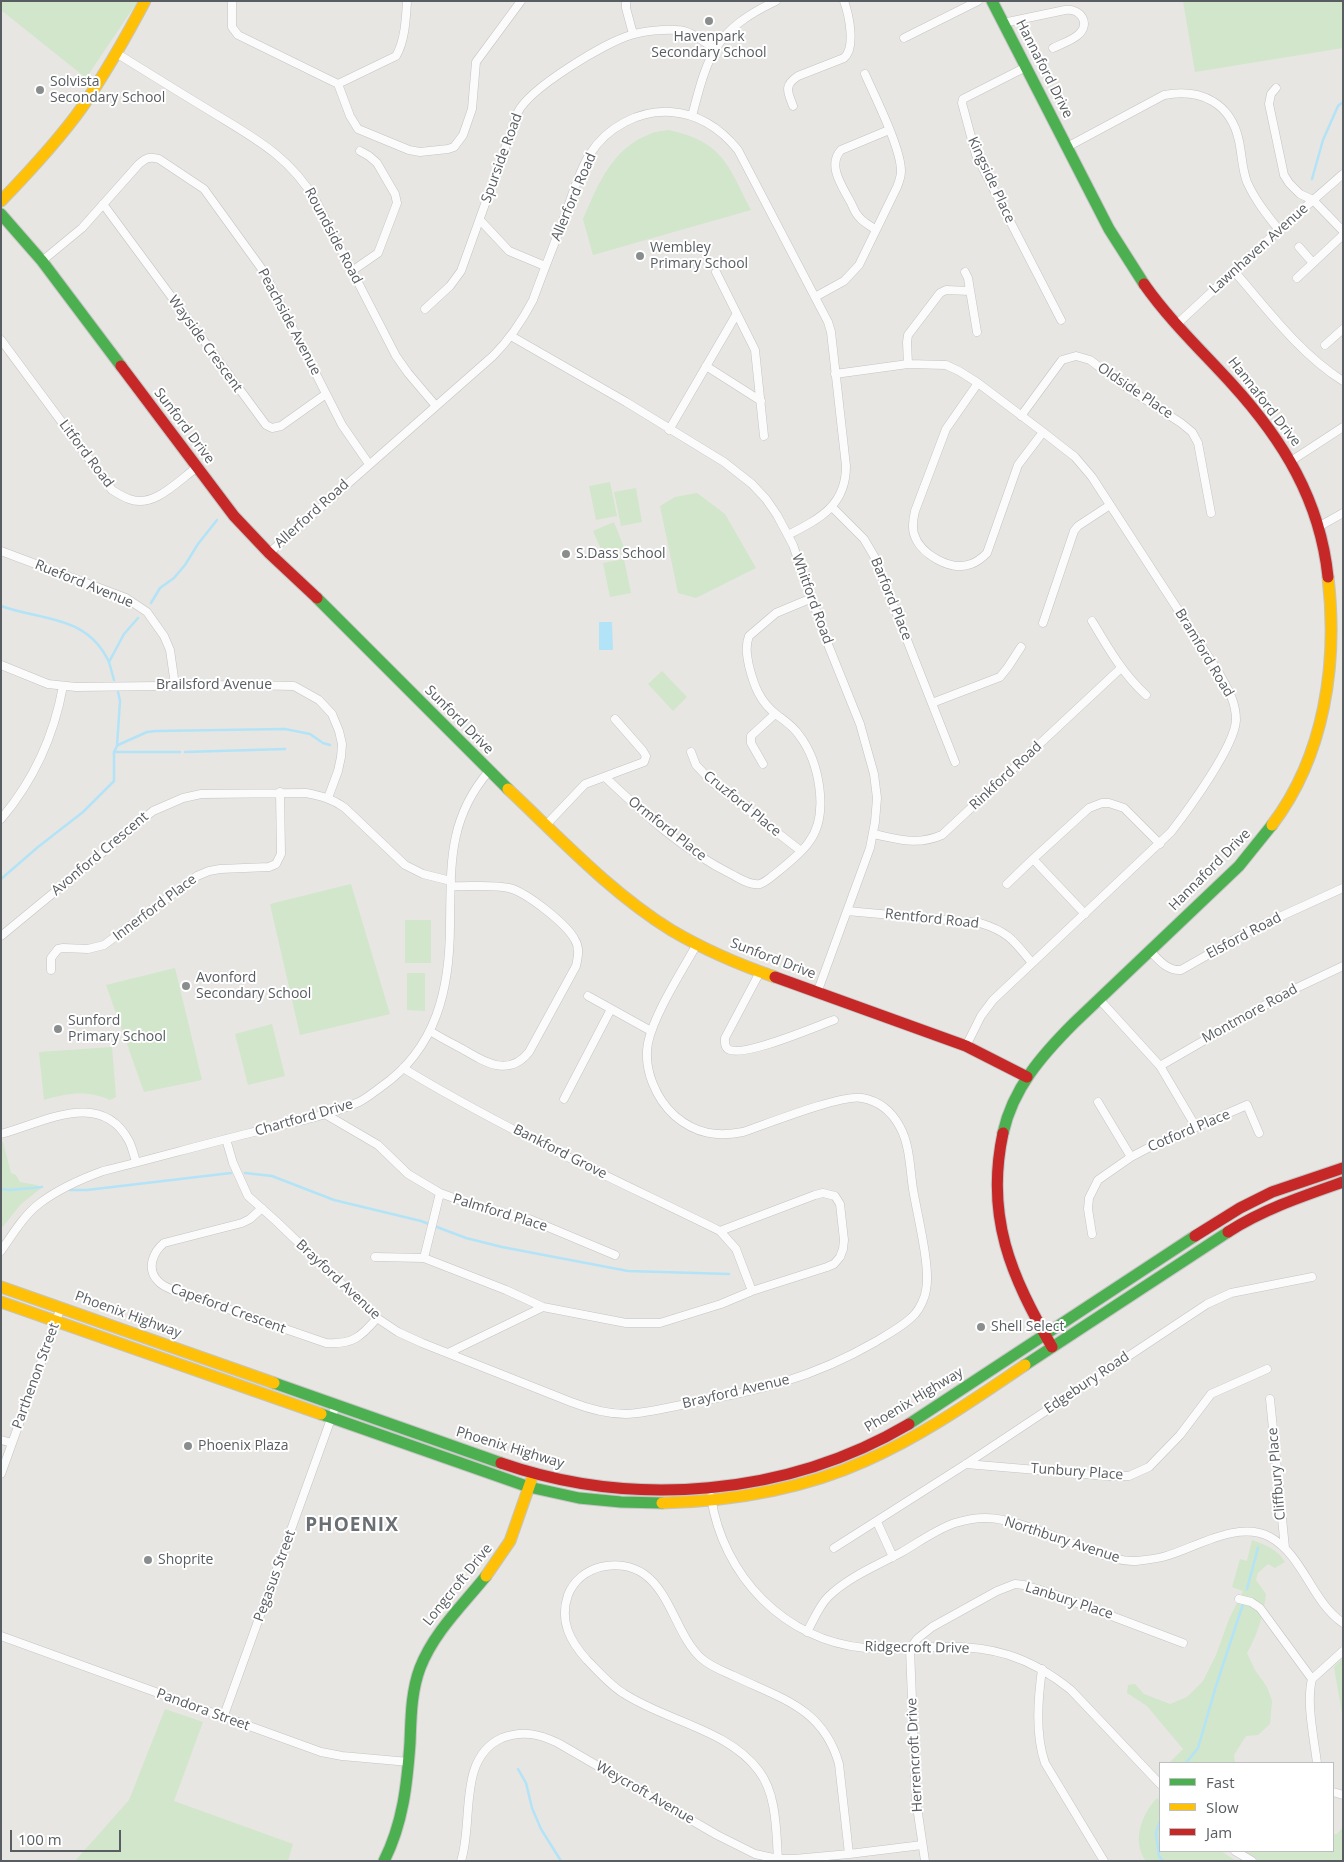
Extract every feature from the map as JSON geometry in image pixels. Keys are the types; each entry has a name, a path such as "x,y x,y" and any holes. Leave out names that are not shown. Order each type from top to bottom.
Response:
{"street":[{"path":"1,201 63,131 85,103 116,54 145,1"},
{"path":"232,1 232,27 238,35 338,84 350,116 358,129 409,150 420,152 448,150 454,147 463,136 472,109 476,62 521,1"},
{"path":"338,84 396,56 405,26 407,1"},
{"path":"626,1 633,34"},
{"path":"692,116 705,69 715,48 735,25 752,13 776,1"},
{"path":"793,106 788,92 788,85 791,80 844,58 848,53 850,43 849,22 844,1"},
{"path":"904,38 978,1"},
{"name":"Hannaford Drive","path":"992,1 1130,264 1176,325 1208,357 1267,426 1291,461 1308,494 1320,526 1332,574 1340,642 1329,699 1314,751 1304,774 1282,814 1239,866 1057,1040 1027,1076 1016,1094 1003,1132 998,1164 997,1208 1001,1233 1012,1270 1052,1347"},
{"path":"1003,23 1065,10 1076,10 1080,13 1083,22 1082,31 1077,36 1053,48"},
{"name":"Spurside Road","path":"425,309 457,278 521,106 527,100 596,51 633,34 680,30 715,48"},
{"name":"Roundside Road","path":"116,54 258,141 290,165 305,182 316,201 396,356 436,406"},
{"name":"Kingside Place","path":"1026,67 963,99 962,103 976,155 1061,320"},
{"path":"815,297 844,281 853,272 864,256 900,178 900,160 865,74"},
{"path":"1276,88 1271,94 1269,104 1284,175 1294,188 1313,200 1343,231"},
{"path":"1067,147 1164,95 1176,93 1196,94 1218,105 1228,114 1239,140 1244,172 1248,183 1261,206 1279,230"},
{"name":"Allerford Road","path":"269,553 494,356 511,336 533,300 586,163 602,139 616,127 642,115 670,112 692,116 717,129 738,150 815,297 831,332 846,475 844,487 832,507 815,521 788,535"},
{"path":"876,230 858,216 838,178 835,162 837,154 841,150 889,130"},
{"path":"352,271 378,253 397,203 395,194 377,163 360,151"},
{"name":"Peachside Avenue","path":"42,261 82,228 139,164 146,158 159,159 196,182 211,198 264,272 342,424 369,464"},
{"name":"Lawnhaven Avenue","path":"1176,325 1343,174"},
{"name":"Wayside Crescent","path":"103,204 266,425 272,428 281,426 326,394"},
{"name":"Sunford Drive","path":"1,214 42,261 234,516 489,771 614,888 672,930 697,944 760,972 966,1046 1027,1076"},
{"name":"Spurside Road","path":"480,220 509,251 546,266"},
{"path":"1297,278 1343,235"},
{"path":"1299,247 1313,263"},
{"path":"1234,271 1298,346 1323,368 1343,381"},
{"path":"716,272 755,350 764,436"},
{"path":"967,275 976,329"},
{"path":"908,364 908,335 940,293 946,290 970,291"},
{"path":"669,430 736,314"},
{"path":"1325,345 1343,329"},
{"name":"Whitford Road","path":"511,336 626,402 724,462 752,484 772,507 788,535 812,598 826,642 860,724 874,774 877,798 870,848 817,992"},
{"name":"Litford Road","path":"1,340 112,490 130,500 145,502 156,498 196,468"},
{"name":"Oldside Place","path":"1021,416 1062,360 1076,356 1090,360 1192,432 1198,443 1211,513"},
{"name":"Bramford Road","path":"835,374 908,364 946,365 978,383 1075,457 1086,468 1219,674 1234,702 1236,722 1234,733 1187,811 1160,844 986,1008 966,1046"},
{"path":"706,366 761,401"},
{"path":"978,383 946,429 915,512 913,520 914,535 925,551 936,559 959,566 970,565 981,560 987,554 1018,465 1043,432"},
{"path":"1291,461 1343,427"},
{"path":"1043,623 1074,531 1078,526 1110,505"},
{"name":"Barford Place","path":"832,507 864,539 874,556 955,762"},
{"path":"1320,526 1343,513"},
{"name":"Rueford Avenue","path":"1,551 126,598 147,612 164,636 170,650 175,685"},
{"name":"Ormford Place","path":"605,777 671,836 703,859 744,881 760,884 801,851 809,843 817,826 820,798 819,779 812,756 804,742 788,723 775,714 756,691 748,660 747,641 749,636 776,613 812,598"},
{"path":"1092,622 1121,668 1146,695"},
{"path":"932,703 1000,677 1020,647"},
{"name":"Brailsford Avenue","path":"1,666 33,679 63,686 294,686 319,700 332,714 339,731 342,744 338,771 328,798"},
{"name":"Rinkford Road","path":"873,834 915,842 942,835 1121,668"},
{"path":"1,818 28,782 44,752 56,720 63,686"},
{"path":"763,764 751,744 750,736 775,714"},
{"path":"546,825 581,787 641,764 645,759 643,751 615,719"},
{"name":"Cruzford Place","path":"691,752 696,765 712,782 801,851"},
{"name":"Chartford Drive","path":"1,1252 15,1230 39,1203 71,1183 103,1170 325,1114 361,1101 388,1082 403,1068 415,1055 430,1031 444,992 448,970 453,848 461,816 473,793 489,771"},
{"name":"Innerford Place","path":"51,970 51,958 58,949 95,948 109,942 197,876 208,871 269,867 276,864 281,854 280,792"},
{"name":"Avonford Crescent","path":"1,936 153,811 183,798 201,794 306,793 328,798 345,808 405,865 451,884 511,889 528,897 571,933 577,945 578,958 576,966 529,1052 519,1062 502,1066 485,1063 430,1031"},
{"path":"1007,884 1089,808 1102,802 1109,802 1124,808 1160,844"},
{"path":"1033,859 1085,914"},
{"name":"Elsford Road","path":"1150,951 1164,965 1181,970 1253,929 1343,888"},
{"name":"Rentford Road","path":"847,911 980,923 999,929 1013,940 1032,963"},
{"name":"Brayford Avenue","path":"226,1139 238,1178 248,1196 377,1318 410,1338 595,1411 628,1414 726,1397 775,1386 830,1366 894,1330 915,1313 926,1290 926,1270 906,1144 901,1128 890,1111 862,1098 841,1100 729,1135 712,1135 679,1119 668,1109 658,1095 652,1081 648,1062 648,1046 652,1031 697,944"},
{"name":"Montmore Road","path":"1160,1066 1286,992 1343,966"},
{"path":"760,972 725,1038 725,1044 728,1048 734,1051 753,1049 834,1020"},
{"path":"588,996 652,1031"},
{"path":"1099,999 1160,1066 1196,1127"},
{"path":"564,1099 611,1009"},
{"name":"Bankford Grove","path":"403,1068 429,1084 573,1160 720,1231 736,1249 752,1291"},
{"name":"Cotford Place","path":"1098,1102 1131,1157"},
{"name":"Cotford Place","path":"1092,1234 1088,1208 1093,1188 1098,1180 1131,1157 1247,1105 1259,1133"},
{"path":"1,1134 65,1114 79,1111 96,1113 112,1121 124,1132 130,1142 136,1162"},
{"name":"Palmford Place","path":"325,1114 378,1145 408,1174 440,1193 476,1206 529,1220 615,1255"},
{"name":"Phoenix Highway","path":"1,1287 533,1473 585,1484 620,1488 659,1490 734,1486 793,1473 852,1453 909,1425 1045,1334 1248,1204 1299,1181 1343,1168"},
{"name":"Phoenix Highway","path":"1,1302 529,1487 607,1501 674,1504 712,1501 742,1497 804,1484 880,1455 920,1434 1263,1212 1305,1194 1343,1182"},
{"name":"Palmford Place","path":"424,1258 440,1193"},
{"path":"375,1257 424,1258 506,1290 543,1307 626,1323 660,1323 721,1304 752,1291 834,1264 840,1257 844,1240 840,1204 835,1196 823,1193 720,1231"},
{"name":"Capeford Crescent","path":"262,1208 250,1219 242,1223 164,1243 157,1249 153,1257 152,1266 156,1280 178,1292 326,1344 350,1342 365,1332 377,1318"},
{"name":"Edgebury Road","path":"834,1548 966,1464 1207,1304 1231,1293 1312,1277"},
{"name":"Parthenon Street","path":"1,1474 61,1307"},
{"path":"448,1353 543,1307"},
{"name":"Tunbury Place","path":"966,1464 1108,1476 1129,1476 1139,1473 1149,1467 1164,1453 1211,1394 1267,1369"},
{"name":"Cliffbury Place","path":"1270,1399 1284,1548"},
{"name":"Pegasus Street","path":"223,1718 336,1405"},
{"path":"1,1440 12,1443"},
{"name":"Longcroft Drive","path":"384,1861 391,1848 404,1807 412,1705 420,1667 438,1632 507,1548 533,1473"},
{"name":"Ridgecroft Drive","path":"710,1488 722,1538 731,1558 758,1596 775,1612 807,1632 842,1644 863,1648 963,1647 1010,1654 1042,1669 1070,1690 1159,1783"},
{"name":"Northbury Avenue","path":"807,1632 821,1607 833,1592 953,1524 975,1518 989,1517 1005,1520 1109,1557 1127,1561 1155,1559 1220,1537 1251,1531 1270,1537 1284,1548 1299,1566 1329,1611 1343,1623"},
{"path":"877,1522 893,1557"},
{"path":"778,1859 771,1799 767,1784 760,1772 749,1760 727,1743 622,1693 604,1677 572,1642 565,1624 565,1609 568,1598 571,1588 592,1569 609,1565 625,1566 638,1570 648,1577 658,1589 690,1645 701,1658 713,1667 790,1702 819,1724 835,1751 839,1764 849,1854"},
{"name":"Lanbury Place","path":"910,1649 917,1639 932,1627 997,1591 1015,1584 1056,1594 1182,1643"},
{"path":"1239,1599 1251,1602 1260,1608 1312,1679"},
{"name":"Pandora Street","path":"1,1636 321,1752 342,1756 409,1762"},
{"name":"Herrencroft Drive","path":"910,1649 916,1800 925,1861"},
{"path":"1317,1762 1310,1692 1312,1679 1343,1651"},
{"path":"1042,1669 1039,1695 1041,1751 1045,1763 1104,1861"},
{"name":"Weycroft Avenue","path":"461,1861 468,1833 472,1778 476,1765 484,1751 497,1741 511,1735 526,1733 540,1735 558,1743 739,1847 766,1857 778,1859 849,1854 922,1845"},
{"path":"1237,1852 1252,1861"}],"green space":[{"path":"1,1 138,1 86,78 1,10"},
{"path":"1183,1 1343,1 1343,48 1195,72"},
{"path":"669,130 701,141 713,149 729,168 751,210 593,255 583,219 594,193 608,169 626,148 637,140 655,132"},
{"path":"610,482 617,516 596,520 589,486"},
{"path":"636,488 642,522 621,526 614,492"},
{"path":"697,493 725,514 756,568 696,598 678,593 660,506 675,497"},
{"path":"614,522 625,550 605,558 593,531"},
{"path":"624,559 631,593 610,597 603,563"},
{"path":"662,671 687,697 673,711 648,684"},
{"path":"351,884 390,1014 300,1035 270,904"},
{"path":"405,920 431,920 431,963 405,963"},
{"path":"175,968 202,1080 144,1092 106,985"},
{"path":"407,973 425,973 425,1011 407,1010"},
{"path":"272,1024 285,1076 248,1085 235,1034"},
{"path":"112,1047 116,1097 110,1100 93,1095 77,1094 44,1100 39,1052"},
{"path":"1,1142 3,1142 11,1173 16,1175 20,1182 37,1185 40,1189 21,1204 1,1229"},
{"path":"1252,1540 1275,1551 1285,1562 1275,1568 1268,1564 1258,1573 1256,1580 1266,1594 1264,1610 1260,1625 1247,1653 1255,1670 1267,1687 1272,1701 1270,1724 1258,1735 1246,1736 1234,1755 1235,1762 1170,1762 1183,1749 1147,1706 1127,1693 1128,1685 1135,1684 1144,1694 1170,1704 1187,1697 1203,1681 1243,1591 1232,1587 1240,1559 1247,1561"},
{"path":"1343,1658 1343,1719 1334,1667"},
{"path":"165,1709 203,1722 174,1801 293,1844 288,1861 75,1861 129,1800"},
{"path":"1157,1798 1159,1800 1159,1852 1222,1852 1236,1861 1146,1861 1139,1845 1139,1836 1143,1820"},
{"path":"1343,1827 1343,1861 1260,1861 1243,1852 1334,1852 1334,1834 1337,1834"}],"water":[{"path":"599,622 612,622 613,650 599,650"}],"waterway":[{"path":"1312,179 1323,140 1338,106 1343,102"},
{"path":"151,603 160,588 174,578 185,565 198,544 217,520"},
{"path":"1,606 62,622 76,628 89,636 100,647 109,662"},
{"path":"114,680 109,662 124,634 138,618"},
{"path":"1,879 83,812 114,781 114,752 117,746 120,701 118,692"},
{"path":"118,745 147,732 156,731 285,729 310,734 323,743 330,745"},
{"path":"185,752 285,749"},
{"path":"114,752 180,752"},
{"path":"70,1190 87,1190 231,1173"},
{"path":"245,1173 272,1176 334,1200 421,1221 466,1238 502,1247 628,1271 729,1274"},
{"path":"1,1189 42,1187"},
{"path":"1247,1589 1258,1548"},
{"path":"1187,1762 1198,1748 1243,1604"},
{"path":"518,1769 526,1783 532,1808 541,1829 561,1861"},
{"path":"1159,1824 1156,1833 1159,1856 1163,1861"}],"traffic: fast":[{"path":"992,1 1109,229 1144,284"},
{"path":"1,214 42,261 121,366"},
{"path":"317,598 508,789"},
{"path":"1003,1133 1021,1087 1051,1047 1239,866 1272,825"},
{"path":"1025,1365 1228,1232"},
{"path":"909,1424 1195,1236"},
{"path":"274,1383 501,1463"},
{"path":"321,1414 529,1487 579,1498 662,1503"},
{"path":"384,1861 396,1832 403,1804 409,1759 413,1696 420,1668 441,1631 486,1576"}],"traffic: slow":[{"path":"1,201 44,155 83,106 145,1"},
{"path":"1272,825 1290,798 1305,769 1324,707 1329,675 1331,642 1331,609 1328,577"},
{"path":"508,789 606,882 649,915 671,930 709,950 775,977"},
{"path":"1,1287 274,1383"},
{"path":"1,1302 321,1414"},
{"path":"662,1503 714,1500 765,1492 791,1487 841,1471 886,1451 927,1429 1025,1365"},
{"path":"486,1576 510,1541 531,1481"}],"traffic: jam":[{"path":"1144,284 1175,323 1250,405 1283,449 1308,497 1317,522 1324,549 1328,577"},
{"path":"121,366 234,516 269,553 317,598"},
{"path":"775,977 966,1046 1027,1077"},
{"path":"1003,1133 998,1163 997,1192 1005,1245 1025,1295 1052,1347"},
{"path":"1195,1236 1240,1208 1272,1192 1343,1168"},
{"path":"1228,1232 1270,1210 1343,1182"},
{"path":"501,1463 552,1477 604,1486 656,1490 709,1488 761,1480 812,1467 862,1448 909,1424"}],"place":[{"name":"Havenpark Secondary School","path":"709,21"},
{"name":"Solvista Secondary School","path":"40,90"},
{"name":"Wembley Primary School","path":"640,256"},
{"name":"S.Dass School","path":"566,554"},
{"name":"Avonford Secondary School","path":"186,986"},
{"name":"Sunford Primary School","path":"58,1029"},
{"name":"Shell Select","path":"981,1327"},
{"name":"Phoenix Plaza","path":"188,1446"},
{"name":"Shoprite","path":"148,1560"}],"district":[{"name":"PHOENIX","path":"352,1526"}]}
